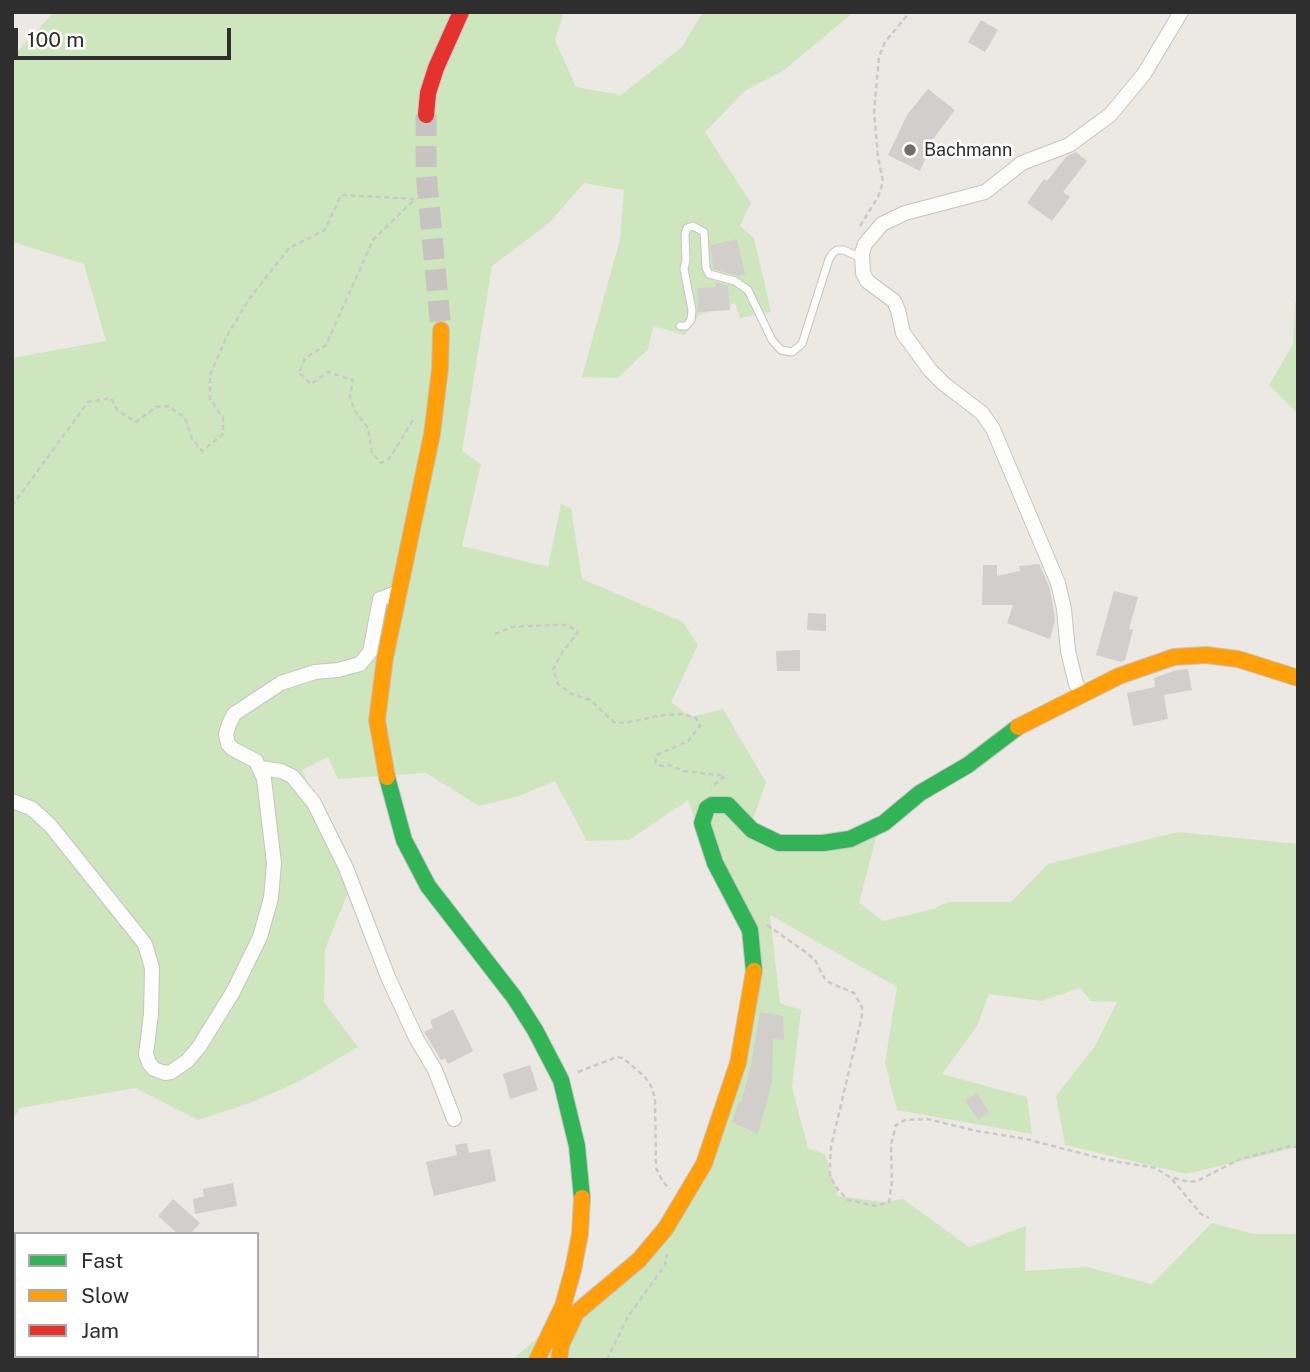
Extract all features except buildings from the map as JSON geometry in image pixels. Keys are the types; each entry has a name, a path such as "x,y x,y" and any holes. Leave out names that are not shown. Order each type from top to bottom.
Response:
{"street":[{"path":"426,115 428,93 436,68 460,12"},
{"path":"1083,694 1076,684 1068,651 1064,609 1058,583 993,429 982,412 930,370 903,333 894,301 867,281 863,273 862,258 865,244 882,224 905,213 985,192 1022,163 1069,145 1110,115 1144,74 1181,12"},
{"path":"441,330 436,408 380,691 377,720 389,792 404,840 428,886 514,997 535,1030 561,1080 578,1146 582,1192 580,1234 563,1306 537,1360"},
{"path":"12,801 32,808 50,825 145,944 152,968 151,1014 146,1054 154,1069 171,1072 187,1061 205,1037 243,975 271,898 274,863 261,768 256,761 228,744 226,734 234,714 281,683 314,672 338,670 360,664 370,652 380,599 399,592"},
{"path":"559,1360 564,1335 576,1313 639,1260 666,1228 685,1198 704,1164 738,1063 755,966 750,930 741,909 719,873 704,829 703,815 707,808 712,805 727,805 752,830 779,843 823,843 850,839 884,823 920,793 968,765 1015,728 1119,677 1174,657 1238,659 1298,678"},
{"path":"261,768 292,776 314,803 346,868 382,963 416,1038 435,1070 454,1119"}],"lane":[{"path":"680,326 687,326 692,310 684,269 687,228 693,226 704,232 706,268 709,274 735,281 748,290 772,340 782,350 792,352 802,344 833,253 844,250 862,258"}],"path":[{"path":"865,244 860,239 861,223 878,197 883,182 874,111 879,57 885,42 910,12"},
{"path":"12,506 88,402 111,398 117,410 136,422 156,407 168,406 185,418 192,438 202,451 223,434 223,418 210,399 210,375 226,336 249,299 289,248 325,230 341,195 415,199 373,240 326,345 305,358 299,373 311,384 328,372 354,380 350,397 354,410 368,428 372,453 381,463 389,459 416,415"},
{"path":"495,634 521,626 568,625 578,632 561,654 553,670 558,684 572,694 590,700 614,722 624,723 664,715 683,715 696,719 700,726 688,741 657,755 655,762 684,771 725,776 718,784 705,791"},
{"path":"765,924 807,953 826,981 854,993 859,1000 862,1016 831,1147 830,1163 830,1176 848,1200 876,1206 889,1202 892,1191 890,1156 896,1125 905,1120 939,1120 1107,1160 1156,1168 1171,1178 1201,1214 1209,1218"},
{"path":"561,1080 617,1057 623,1058 645,1077 655,1098 656,1168 663,1182 685,1198"},
{"path":"1171,1178 1197,1181 1240,1159 1292,1146 1298,1147"},
{"path":"607,1360 627,1318 665,1265 667,1252"}],"green space":[{"path":"54,12 564,12 555,40 576,87 621,95 682,47 703,12 854,12 783,71 746,90 705,132 751,203 740,226 754,238 771,312 740,318 735,303 699,315 685,335 653,326 648,349 618,378 582,377 620,239 624,190 584,183 549,223 492,266 462,451 481,464 462,546 548,567 561,504 571,508 582,579 683,622 698,645 671,702 691,717 723,709 766,782 752,822 789,838 877,834 859,903 883,921 933,909 948,902 1011,902 1048,864 1178,832 1298,844 1298,1147 1186,1174 1065,1145 1056,1096 1095,1046 1117,1002 1091,1001 1080,988 1042,1001 989,994 977,1026 942,1074 1027,1097 1032,1134 897,1110 885,1063 897,987 770,915 780,1003 801,1010 792,1087 808,1148 825,1154 838,1196 883,1202 903,1199 969,1247 1026,1226 1025,1271 1087,1267 1152,1284 1212,1223 1254,1234 1295,1234 1298,1228 1298,1360 512,1360 647,1241 697,1161 730,1070 748,985 742,929 708,859 688,800 629,840 587,841 555,781 519,796 479,806 426,773 338,779 328,757 302,770 354,878 325,949 324,1002 358,1047 300,1081 250,1103 198,1120 135,1088 20,1108 12,1120 12,358 106,341 84,264 12,242 12,57"},
{"path":"1298,299 1298,414 1269,385 1293,344 1295,303"},
{"path":"12,1273 14,1358 136,1360 12,1360"}],"tunnel":[{"path":"426,115 426,173 441,330"}],"traffic: fast":[{"path":"754,971 750,930 715,863 702,823 707,808 712,805 728,805 752,830 779,843 823,843 850,839 884,823 920,793 968,765 1018,727"},
{"path":"387,777 404,840 428,886 514,997 561,1080 577,1146 582,1198"}],"traffic: slow":[{"path":"387,777 377,720 385,658 432,434 440,369 441,330"},
{"path":"1018,727 1119,676 1174,657 1206,655 1238,659 1298,678"},
{"path":"559,1360 561,1345 576,1313 639,1260 666,1228 704,1164 738,1063 754,971"},
{"path":"537,1360 563,1306 580,1234 582,1198"}],"traffic: jam":[{"path":"426,115 428,93 436,68 461,12"}],"place":[{"name":"Bachmann","path":"910,150"}]}
